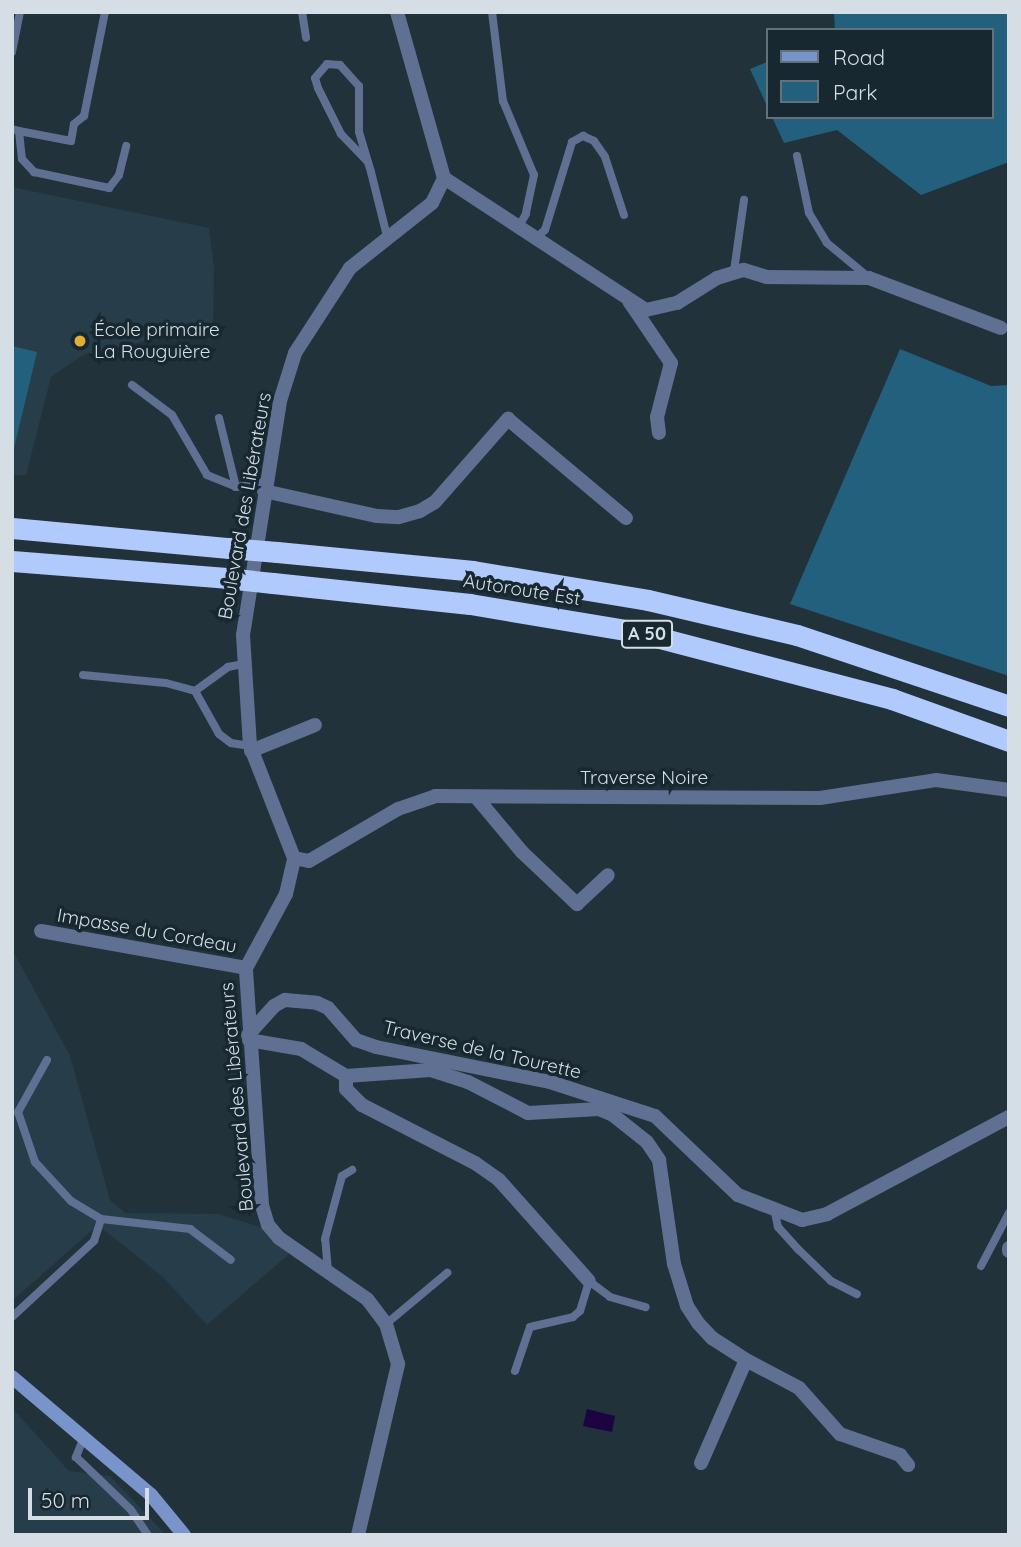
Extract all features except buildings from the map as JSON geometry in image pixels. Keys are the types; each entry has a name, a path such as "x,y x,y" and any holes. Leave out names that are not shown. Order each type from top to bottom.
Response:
{"highway":[{"name":"Autoroute Est","path":"12,528 473,571 648,600 797,635 1009,706"},
{"name":"Autoroute Est","path":"12,561 226,578 470,604 637,632 892,699 1009,741"}],"main road":[{"path":"12,1377 150,1495 184,1535"}],"street":[{"path":"397,12 444,178 646,310 677,303 734,271 767,277 869,278 1005,329"},
{"name":"Boulevard des Libérateurs","path":"358,1535 398,1364 386,1324 367,1299 279,1238 268,1225 262,1205 248,1037 246,968 286,894 294,858 250,748 244,664 245,604 280,401 295,353 350,268 432,203 444,178"},
{"path":"626,296 671,363 657,417 659,433"},
{"path":"265,486 377,516 399,517 420,511 435,502 508,419 626,518"},
{"path":"250,748 315,725"},
{"name":"Traverse Noire","path":"294,858 309,861 417,799 820,798 936,780 1009,790"},
{"path":"476,797 522,852 577,904 608,874"},
{"name":"Impasse du Cordeau","path":"41,931 246,968"},
{"name":"Traverse de la Tourette","path":"248,1037 274,1006 285,1000 317,1003 328,1008 345,1032 376,1047 550,1082 655,1116 738,1195 775,1213 802,1220 827,1214 1009,1117"},
{"path":"248,1037 301,1049 346,1076 431,1070 468,1082 527,1113 599,1109 613,1115 648,1142 659,1160 674,1264 687,1306 712,1338 746,1360 799,1388 840,1434 900,1455 908,1465"},
{"path":"346,1076 346,1090 362,1105 475,1163 499,1180 589,1281"},
{"path":"701,1463 746,1360"}],"lane":[{"path":"12,52 20,12"},
{"path":"105,12 84,116 75,124 71,141 15,130 22,159 34,172 109,188 119,175 126,146"},
{"path":"302,12 306,38"},
{"path":"492,12 501,56 503,101 534,175 526,214 518,228"},
{"path":"368,162 341,134 318,88 315,78 327,64 340,65 359,86 359,132 368,162 387,236"},
{"path":"535,239 545,230 572,142 583,136 594,141 605,158 624,215"},
{"path":"797,156 815,223 827,243 869,278"},
{"path":"734,271 744,200"},
{"path":"132,385 172,415 207,475 236,487 265,486"},
{"path":"219,418 236,487"},
{"path":"195,691 228,667 244,664"},
{"path":"83,675 166,683 195,691 219,734 231,743 250,748"},
{"path":"47,1060 18,1112 35,1162 71,1201 101,1219 190,1229 231,1260"},
{"path":"328,1271 326,1239 342,1176 352,1170"},
{"path":"775,1213 778,1227 807,1258 831,1281 857,1294"},
{"path":"981,1266 1009,1213"},
{"path":"12,1317 93,1241 101,1219"},
{"path":"386,1324 447,1273"},
{"path":"515,1371 530,1327 573,1317 580,1311 589,1281 610,1297 646,1307"},
{"path":"84,1437 76,1457 131,1510 148,1535"}],"shaded area":[{"name":"École primaire La Rouguière","path":"12,187 209,228 214,268 213,326 83,355 51,377 26,475 12,475"},
{"path":"12,949 70,1056 110,1200 125,1213 218,1214 263,1228 289,1254 207,1325 163,1277 98,1225 12,1301"},
{"path":"12,1408 69,1471 110,1476 166,1535 12,1535"},
{"path":"587,1409 615,1416 612,1432 583,1426"}],"green space":[{"path":"834,12 1009,12 1009,162 921,195 837,130 784,143 773,119 993,119 993,28 835,28"},
{"path":"766,62 766,104 750,69"},
{"path":"12,346 37,352 14,448 12,447"},
{"path":"900,349 991,386 1009,385 1009,676 790,604"}],"place":[{"name":"École primaire La Rouguière","path":"80,341"}]}
